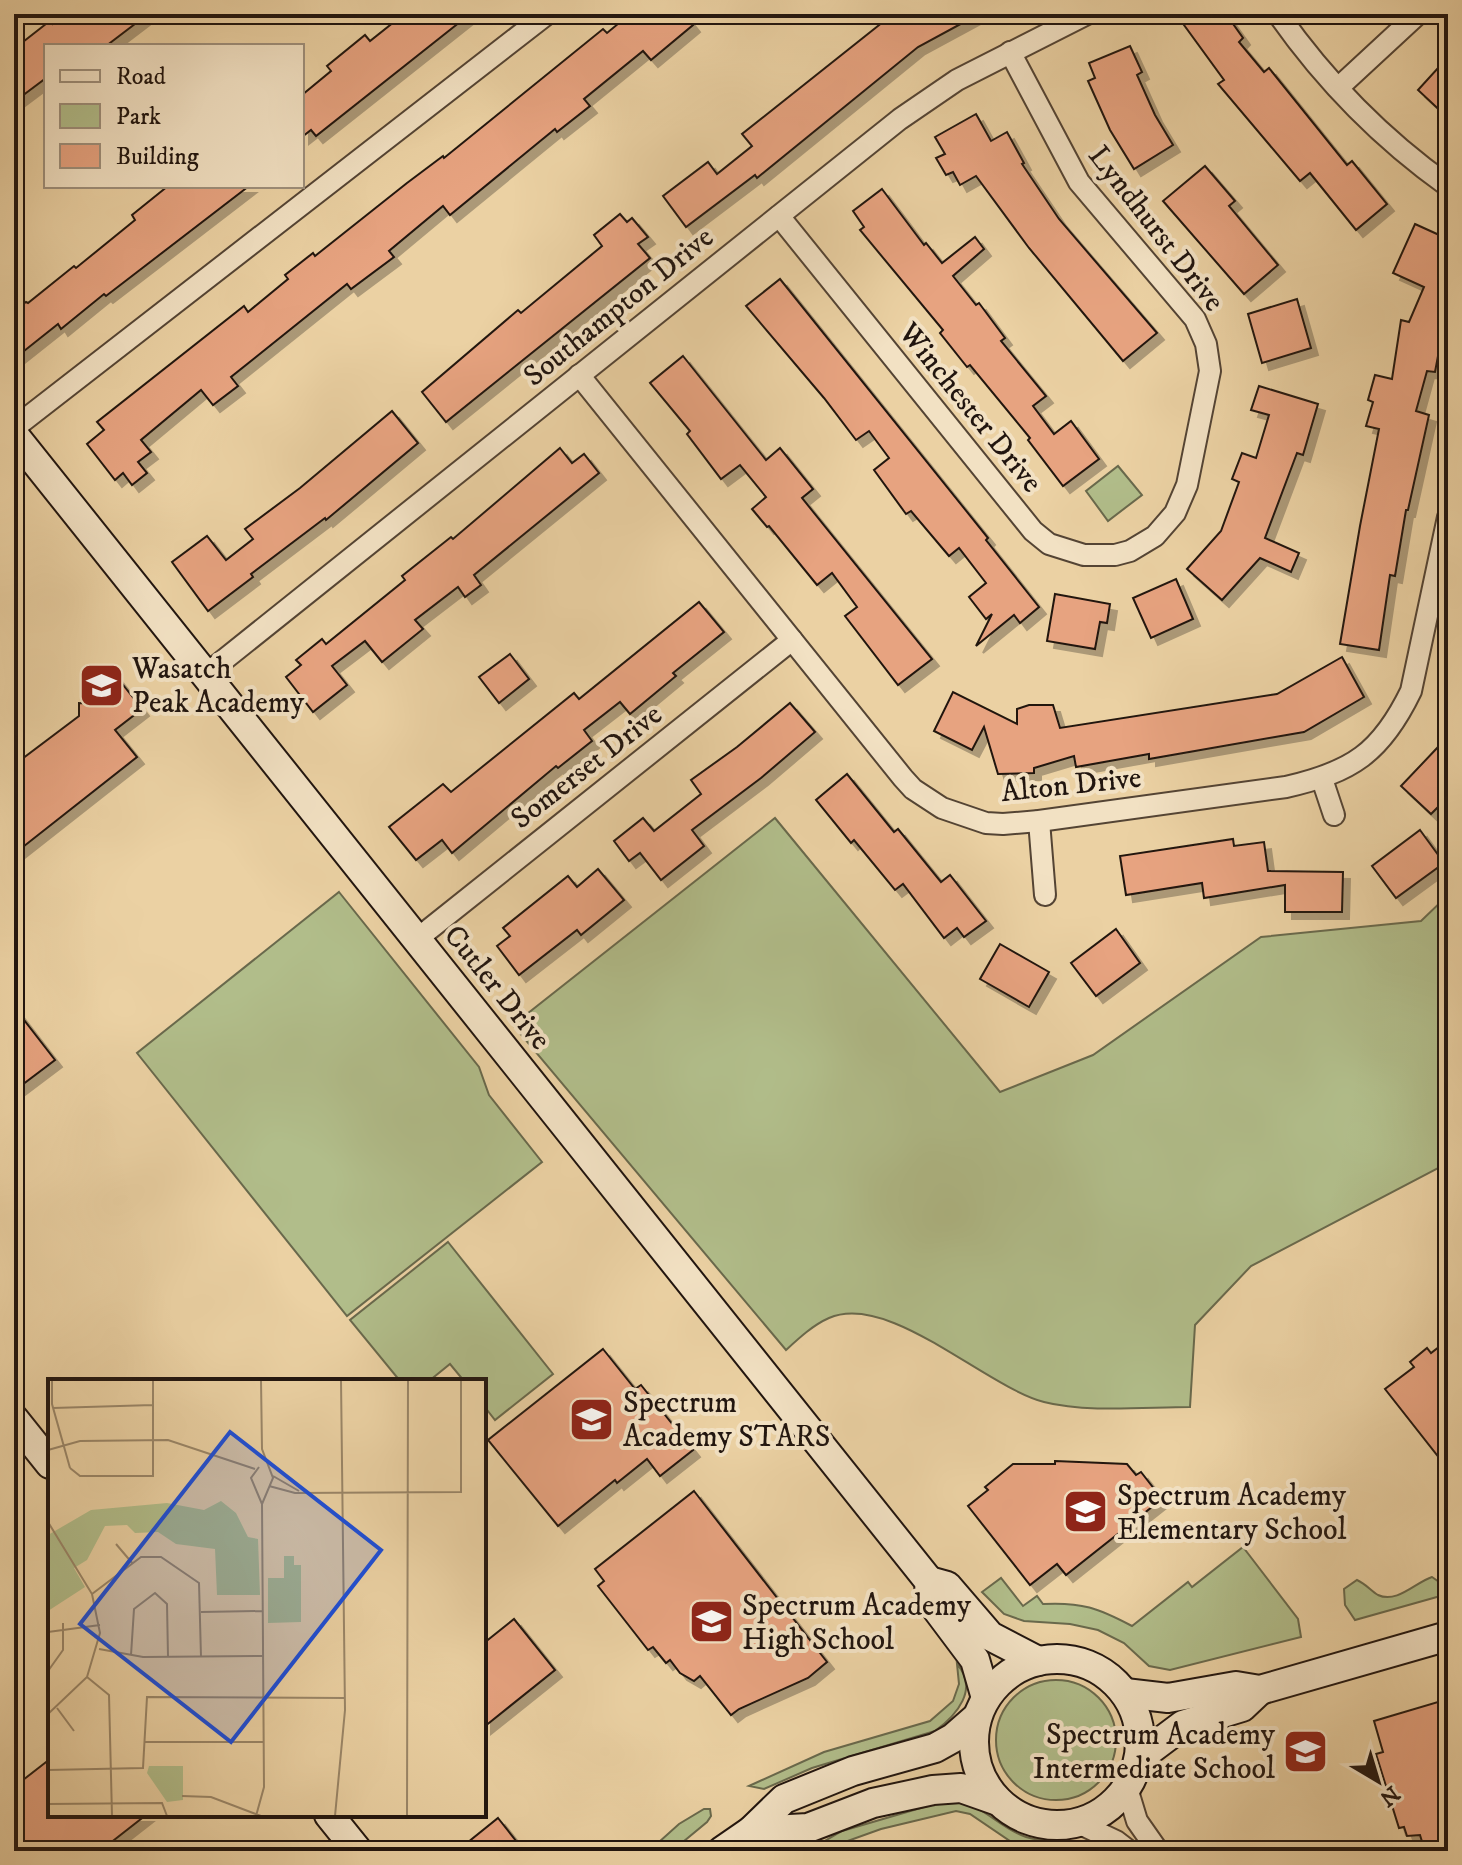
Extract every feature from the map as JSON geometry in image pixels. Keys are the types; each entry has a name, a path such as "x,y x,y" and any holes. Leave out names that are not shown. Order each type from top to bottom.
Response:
{"street":[{"path":"14,428 547,14"},
{"name":"Southampton Drive","path":"205,675 928,99 1010,52 1087,14"},
{"path":"1278,14 1338,88 1402,152 1448,186"},
{"path":"1338,88 1418,14"},
{"name":"Lyndhurst Drive","path":"1010,52 1079,182 1187,308 1206,344 1209,384 1187,485 1175,513 1155,536"},
{"name":"Winchester Drive","path":"779,216 1033,531 1049,544 1092,556 1130,551 1155,536"},
{"name":"Alton Drive","path":"579,375 913,789 942,808 986,823 1039,821 1286,787 1322,779 1344,769 1370,750 1402,710 1438,614 1448,517"},
{"name":"Cutler Drive","path":"14,435 929,1581 930,1600 975,1660 982,1707"},
{"name":"Somerset Drive","path":"417,939 792,640"},
{"path":"1322,779 1334,815"},
{"path":"1039,821 1045,895"},
{"path":"14,1419 48,1462"},
{"name":"Cutler Drive","path":"929,1581 947,1586 990,1636 1038,1661"},
{"path":"1125,1693 1168,1698 1236,1686 1260,1690 1448,1636"},
{"path":"722,1851 751,1831 784,1799 796,1792 853,1771 935,1748 953,1738 1009,1674 1038,1661 1080,1661 1105,1673 1125,1693 1140,1730 1139,1758 1127,1788 1101,1813 1078,1823 1035,1823 1009,1810 988,1789 976,1762 974,1732 982,1707"},
{"path":"1139,1758 1183,1725 1242,1707 1260,1690"},
{"path":"751,1831 808,1828 873,1803 933,1790 961,1788 998,1801"},
{"path":"1127,1788 1137,1821 1158,1851"},
{"path":"331,1817 358,1851"},
{"path":"1078,1823 1116,1841 1129,1851"}],"green space":[{"path":"1118,466 1142,495 1108,521 1086,491"},
{"path":"775,818 1000,1092 1093,1055 1261,937 1421,921 1448,895 1448,1163 1251,1266 1195,1325 1190,1407 1097,1408 1044,1402 1020,1393 908,1329 879,1318 853,1313 823,1321 786,1350 513,1025"},
{"path":"339,892 479,1067 489,1095 542,1162 347,1316 137,1053"},
{"path":"448,1242 553,1374 495,1420 486,1409 486,1379 462,1379 450,1364 431,1379 398,1379 350,1320"},
{"path":"1243,1547 1298,1619 1301,1637 1170,1670 1149,1666 1124,1643 1098,1630 1070,1624 1024,1621 1004,1614 982,1592 1001,1578 1023,1606 1037,1596 1043,1604 1089,1608 1132,1626 1188,1582 1192,1587"},
{"path":"1432,1577 1442,1584 1444,1595 1355,1620 1345,1605 1344,1589 1357,1580 1378,1595 1392,1597"},
{"path":"957,1664 963,1673 966,1692 951,1717 935,1731 812,1768 764,1789 749,1786 824,1752 930,1721 953,1701 959,1684"},
{"path":"1056,1680 1079,1685 1098,1698 1111,1717 1116,1740 1111,1763 1098,1782 1079,1795 1056,1800 1033,1795 1014,1782 1001,1763 996,1740 1001,1717 1014,1698 1033,1685"},
{"path":"948,1800 979,1809 1026,1837 1092,1843 1112,1851 1029,1848 1010,1841 970,1814 956,1811 881,1829 831,1847 818,1845 842,1831"},
{"path":"704,1809 710,1809 711,1816 707,1822 672,1851 649,1851 679,1824"}],"building":[{"path":"66,14 148,14 109,44 44,44 44,80 14,102 14,49 51,20 53,24"},
{"path":"404,14 470,14 316,136 311,130 304,135 304,93 331,71 327,66 365,35 370,41"},
{"path":"630,14 684,14 693,25 651,60 643,51 584,99 590,106 557,132 555,129 450,215 443,206 389,251 394,257 351,289 347,284 231,377 238,386 213,405 201,390 141,440 151,452 138,462 147,473 132,485 123,473 115,480 87,444 104,430 97,422 244,306 248,312 288,279 285,275 313,253 315,256 407,183 444,158 603,29 607,33"},
{"path":"893,14 979,14 918,47 757,178 755,175 686,227 663,196 708,162 717,174 752,146 742,134"},
{"path":"1176,14 1226,14 1243,38 1239,42 1264,72 1269,68 1347,165 1352,161 1387,204 1356,230 1310,173 1300,181 1218,84 1224,80"},
{"path":"1130,46 1142,72 1137,75 1173,145 1134,169 1110,130 1088,81 1095,78 1089,63"},
{"path":"1448,57 1448,118 1418,90"},
{"path":"976,114 991,141 1007,132 1022,164 1059,219 1157,333 1123,361 1029,248 976,176 960,185 953,172 946,175 936,158 945,154 935,137"},
{"path":"1205,166 1235,201 1229,206 1278,265 1244,294 1163,201"},
{"path":"166,188 246,188 106,296 104,294 61,329 58,324 14,359 14,311 74,266 76,268 135,220 132,215"},
{"path":"882,189 924,245 926,243 942,263 975,237 984,249 953,276 976,305 979,303 1005,338 1001,341 1046,396 1033,406 1054,434 1071,421 1099,459 1063,486 1028,440 1030,438 970,365 967,367 940,333 943,330 860,230 864,227 853,211"},
{"path":"620,214 627,222 632,218 648,237 638,244 650,258 446,422 422,392 518,310 521,313 602,246 594,235"},
{"path":"1415,224 1448,239 1448,256 1442,269 1448,272 1448,303 1435,372 1427,371 1416,411 1429,415 1406,510 1395,576 1390,575 1379,650 1340,644 1379,429 1366,426 1373,402 1368,400 1375,375 1392,379 1401,320 1409,322 1424,287 1393,273"},
{"path":"780,279 988,538 986,540 1039,607 1020,623 1014,615 976,646 992,614 986,619 969,597 986,583 959,548 949,556 911,511 906,514 874,470 889,458 869,431 856,440 746,306"},
{"path":"1297,299 1311,348 1262,363 1248,314"},
{"path":"683,356 766,460 780,448 813,489 802,498 932,659 898,685 845,616 857,607 832,573 817,585 752,509 766,497 740,465 721,479 687,434 690,431 650,383"},
{"path":"1259,386 1318,404 1303,455 1297,453 1265,538 1299,553 1291,572 1260,558 1222,600 1187,569 1221,531 1239,482 1232,479 1242,453 1256,458 1269,415 1251,410"},
{"path":"392,411 418,443 326,520 251,574 253,577 208,611 172,562 207,536 226,560 253,539 245,529 300,488"},
{"path":"560,448 572,463 584,454 599,473 474,575 481,585 465,597 458,587 415,620 423,629 382,662 365,641 332,666 347,685 313,712 286,677 301,665 296,660 322,639 326,644 405,580 402,576 451,537 453,539"},
{"path":"1176,579 1193,619 1151,638 1133,598"},
{"path":"1055,594 1110,604 1107,623 1100,622 1095,649 1047,641"},
{"path":"699,602 724,632 673,673 676,676 630,714 620,702 584,730 592,741 558,768 556,766 452,853 442,840 416,860 389,827 443,784 451,792 574,693 579,699"},
{"path":"510,654 529,679 499,703 479,677"},
{"path":"1342,657 1364,697 1304,732 1149,759 1149,754 1076,767 1074,756 1034,768 1034,773 998,774 984,727 972,750 934,731 953,692 1017,724 1017,709 1029,705 1053,705 1060,728 1277,694"},
{"path":"113,672 142,709 115,730 137,757 14,854 14,765 79,716 79,703 93,704 93,688"},
{"path":"790,703 815,732 692,830 704,846 661,880 640,853 629,861 614,841 643,818 654,831 701,794 691,780"},
{"path":"1439,746 1448,754 1448,797 1431,814 1401,786"},
{"path":"847,774 894,832 898,829 941,882 950,875 986,921 964,937 957,928 944,938 903,884 895,890 816,800"},
{"path":"1420,830 1444,863 1396,898 1372,866"},
{"path":"1233,839 1234,846 1264,842 1268,871 1343,872 1342,912 1285,912 1285,885 1204,898 1202,883 1126,895 1120,856"},
{"path":"598,869 624,900 581,935 577,930 519,975 497,946 510,936 503,928 568,876 577,887"},
{"path":"1116,929 1140,963 1096,996 1071,963"},
{"path":"1000,944 1049,972 1029,1007 980,979"},
{"path":"14,1007 55,1060 14,1091"},
{"path":"1448,1340 1448,1469 1385,1389 1414,1367 1410,1362 1427,1348 1431,1353"},
{"name":"Spectrum Academy STARS","path":"603,1349 635,1389 641,1385 693,1450 660,1476 647,1459 617,1483 615,1480 558,1526 488,1440"},
{"path":"1055,1461 1127,1464 1136,1475 1141,1472 1162,1499 1066,1575 1057,1564 1030,1585 968,1506 1013,1464 1055,1464"},
{"name":"Spectrum Academy High School","path":"694,1491 827,1662 808,1678 731,1715 700,1676 694,1681 680,1673 670,1660 666,1663 653,1647 648,1650 598,1586 604,1581 595,1569"},
{"path":"514,1619 555,1670 486,1725 486,1641"},
{"path":"1448,1699 1448,1851 1429,1851 1428,1846 1424,1848 1420,1835 1407,1836 1404,1827 1399,1828 1376,1754 1383,1752 1374,1721"},
{"path":"48,1761 48,1817 143,1817 100,1851 14,1851 14,1787"},
{"path":"498,1818 524,1851 457,1851"}],"place":[{"name":"Wasatch Peak Academy","path":"101,685"},
{"name":"Spectrum Academy STARS","path":"592,1419"},
{"name":"Spectrum Academy Elementary School","path":"1086,1512"},
{"name":"Spectrum Academy High School","path":"711,1622"},
{"name":"Spectrum Academy Intermediate School","path":"1306,1751"}]}
